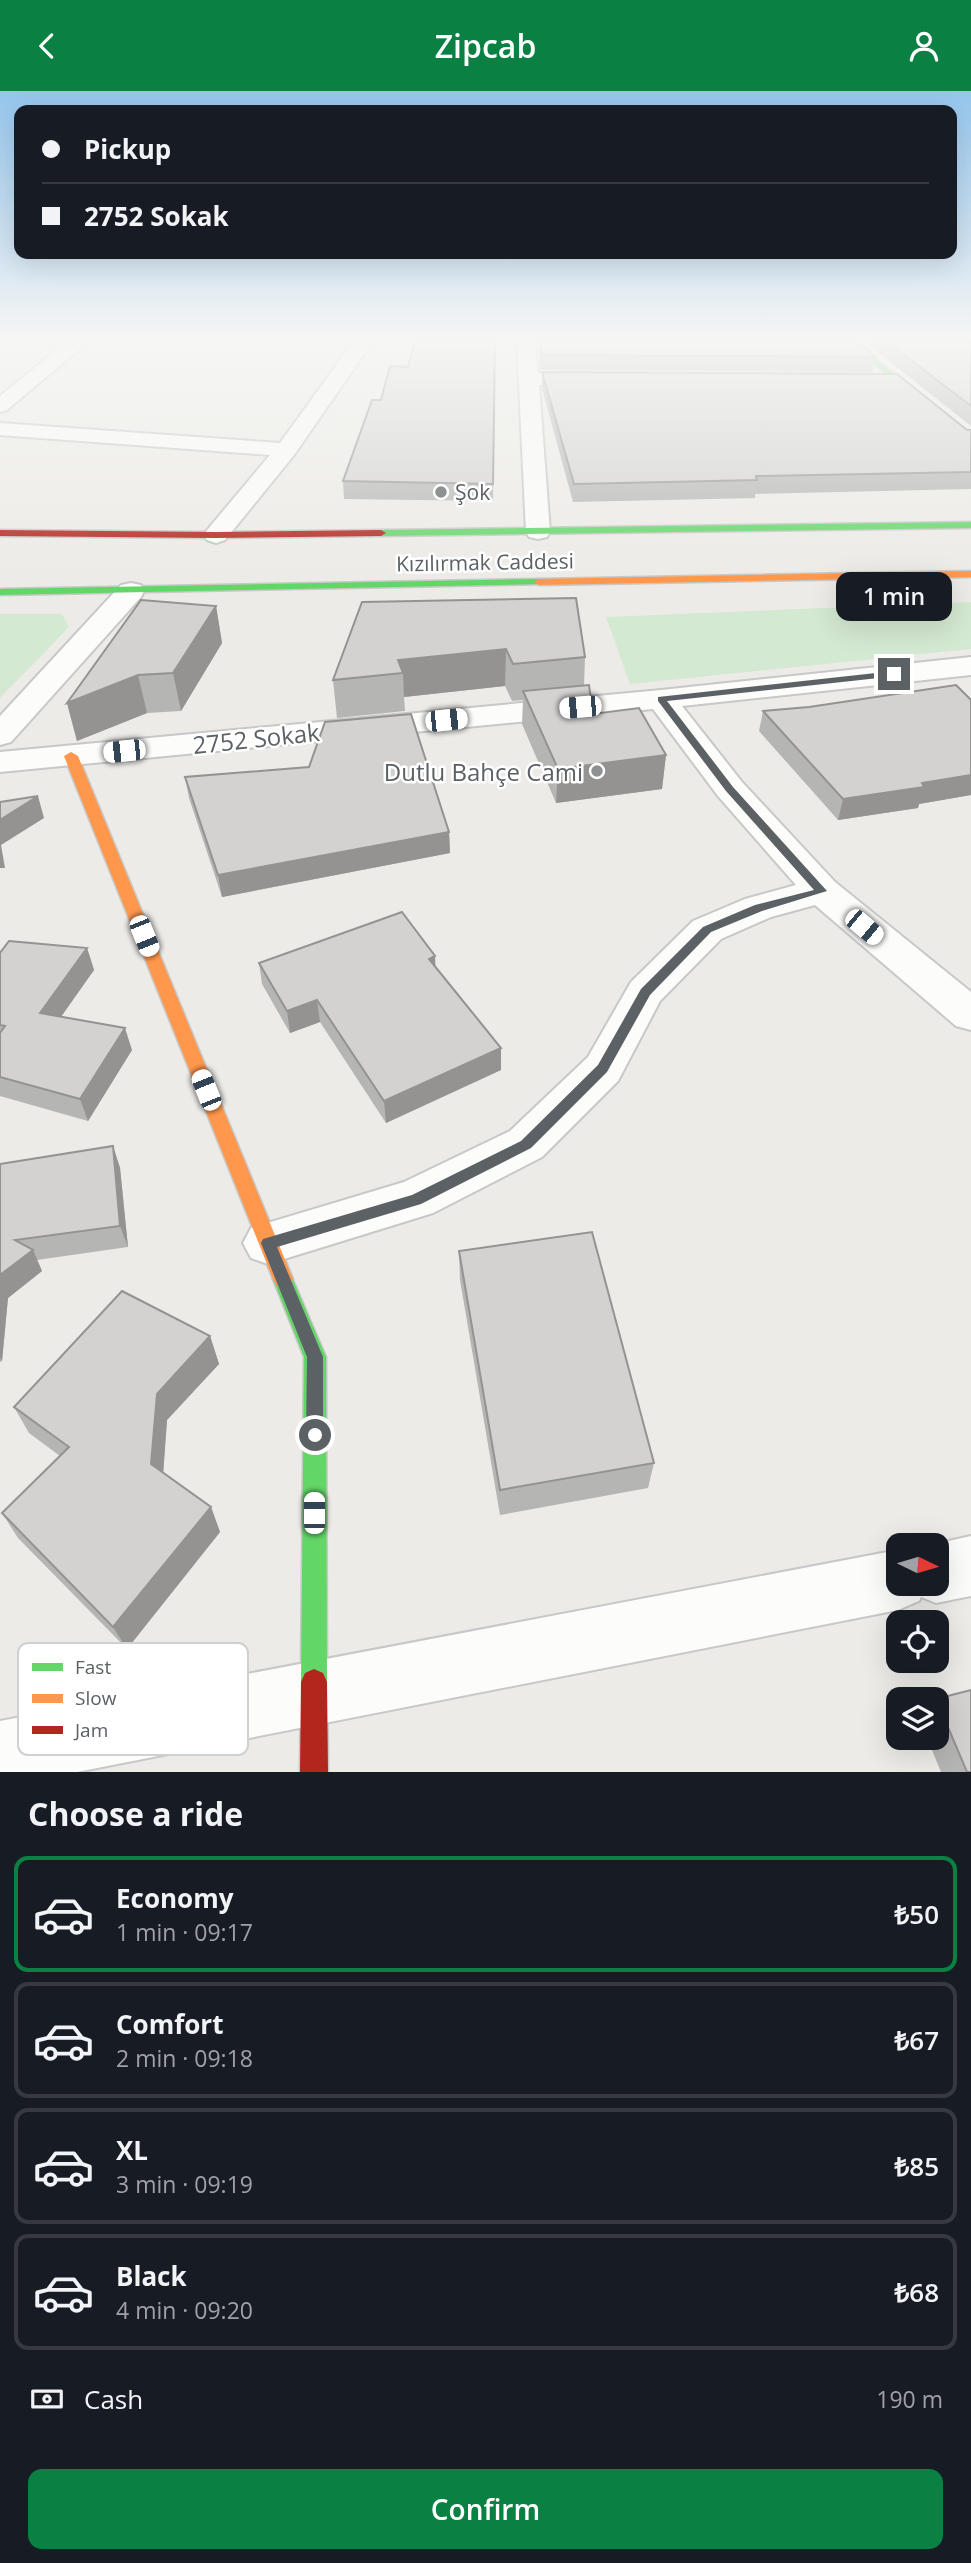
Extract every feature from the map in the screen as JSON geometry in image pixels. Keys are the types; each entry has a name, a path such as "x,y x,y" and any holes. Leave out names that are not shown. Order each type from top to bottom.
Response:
{"main road":[{"path":"945,419 971,439"},
{"name":"Kızılırmak Caddesi","path":"0,533 216,535 971,525"},
{"name":"Kızılırmak Caddesi","path":"0,592 971,573"},
{"path":"71,756 315,1357 314,1772"}],"street":[{"path":"216,535 308,419"},
{"path":"530,419 538,532"},
{"path":"0,429 286,450"},
{"path":"0,736 131,591"},
{"name":"2752 Sokak","path":"0,762 661,699 971,666"},
{"path":"661,699 730,789 822,891 971,1016"},
{"path":"268,1243 416,1199 526,1145 603,1069 645,992 707,930 758,908 822,891"},
{"path":"949,1570 971,1566"},
{"path":"248,1707 886,1582"},
{"path":"0,1754 18,1751"}],"green space":[{"path":"971,602 971,649 630,684 606,617"},
{"path":"0,614 62,614 69,627 0,698"}],"building":[{"path":"365,419 494,419 493,484 343,481"},
{"path":"556,419 954,419 971,430 971,472 756,476 757,480 574,484"},
{"path":"576,598 585,657 513,664 506,649 398,660 403,673 333,680 362,602"},
{"path":"141,600 216,606 173,673 138,675 67,703"},
{"path":"589,685 593,714 639,708 666,755 558,769 523,691"},
{"path":"956,685 971,700 971,775 922,783 924,787 843,799 763,711 809,707"},
{"path":"411,714 449,832 218,875 185,777 309,767 325,722"},
{"path":"38,796 0,820 0,802"},
{"path":"402,912 435,956 429,959 501,1048 384,1101 317,1000 287,1011 259,963"},
{"path":"9,941 87,948 40,1013 125,1028 80,1099 0,1077 0,1033 5,1026 0,1025 0,953"},
{"path":"113,1146 120,1226 15,1240 33,1250 0,1275 0,1164"},
{"path":"592,1232 654,1463 500,1490 459,1251"},
{"path":"122,1291 210,1336 157,1394 151,1464 211,1507 113,1627 2,1513 69,1447 14,1407"},
{"path":"971,1690 971,1772 967,1772 949,1730 949,1696"}],"traffic: fast":[{"path":"946,419 971,439"},
{"path":"381,533 971,525"},
{"path":"0,592 539,582"},
{"path":"283,1279 315,1357 314,1682"}],"traffic: slow":[{"path":"539,582 971,574"},
{"path":"71,756 283,1279"}],"traffic: jam":[{"path":"0,533 381,533"},
{"path":"314,1682 314,1772"}],"place":[{"name":"Şok","path":"441,492"},
{"name":"Dutlu Bahçe Cami","path":"597,771"}],"route":[{"path":"315,1435 315,1357 268,1243 416,1199 526,1145 603,1069 645,992 707,930 758,908 822,891 730,789 661,699 894,674"}]}
